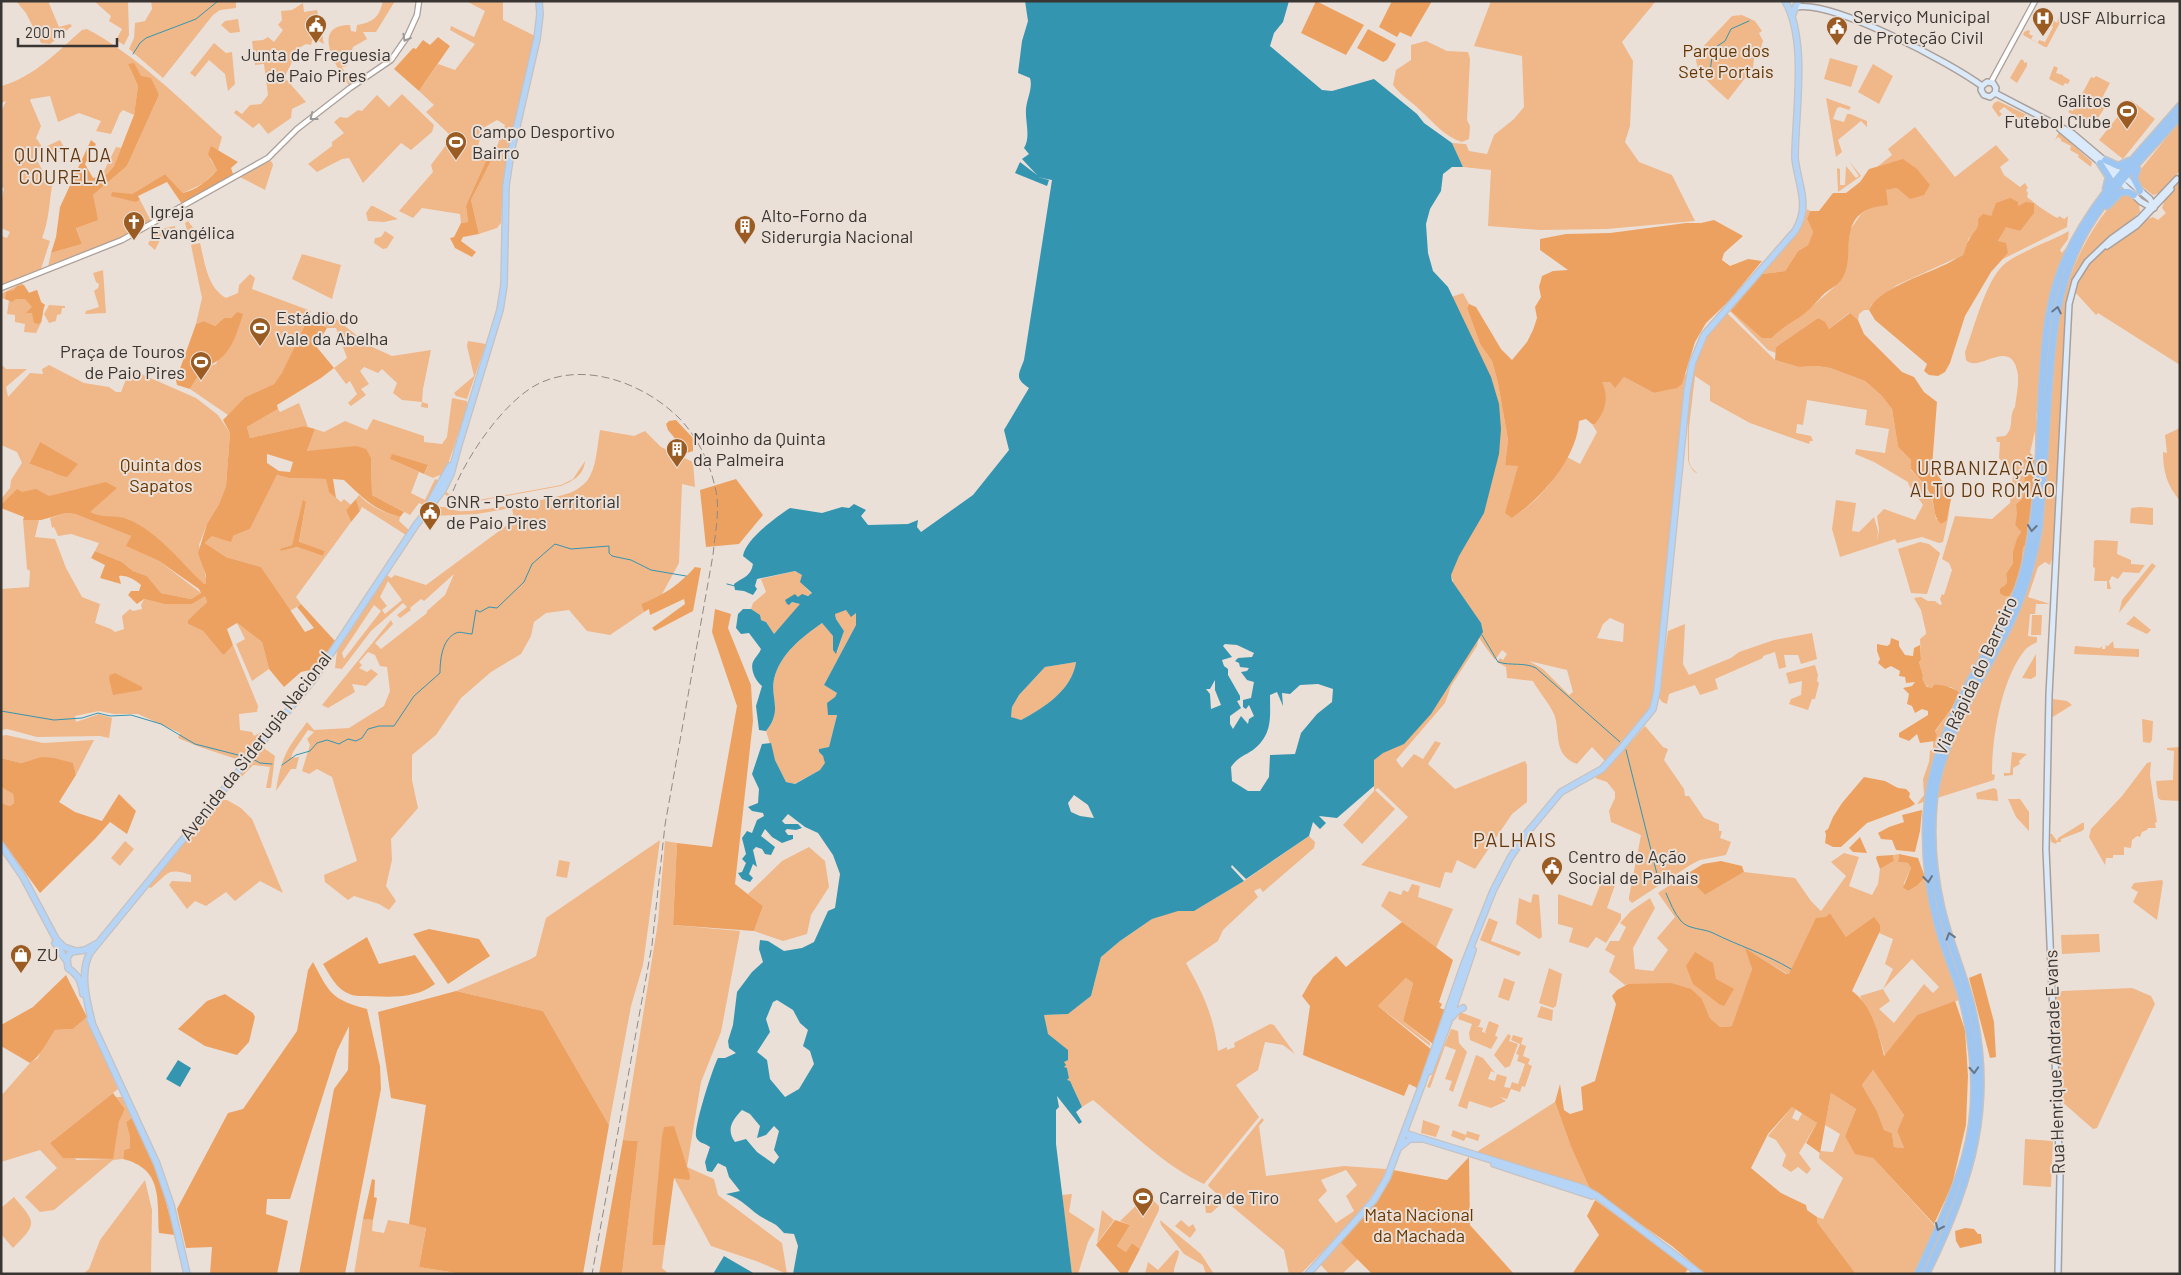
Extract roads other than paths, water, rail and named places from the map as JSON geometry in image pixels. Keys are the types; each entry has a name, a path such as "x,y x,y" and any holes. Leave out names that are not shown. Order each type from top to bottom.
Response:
{"highway":[{"name":"Via Rápida do Barreiro","path":"2141,156 2180,106"},
{"name":"Via Rápida do Barreiro","path":"1918,1274 1944,1215 1966,1155 1974,1098 1973,1056 1965,1009 1938,928 1928,877 1926,831 1928,802 1937,757 1966,690 2005,620 2021,579 2032,531 2049,309 2066,256 2083,224 2102,197 2180,116"},
{"path":"2103,162 2119,166 2141,156"},
{"path":"2081,242 2119,193 2125,191 2137,193 2134,176 2141,156"},
{"path":"2102,197 2109,178 2103,162"},
{"name":"Via Rápida do Barreiro","path":"1927,1274 1953,1213 1970,1164 1980,1118 1982,1088 1980,1058 1970,1002 1941,908 1936,879 1932,850 1934,797 1947,746 1959,719 2010,625 2020,601 2035,552 2041,510 2052,336 2061,290 2081,242 2095,216 2121,178"}],"main road":[{"name":"Avenida da Siderugia Nacional","path":"87,963 100,941 314,678 416,525 449,470 458,448 500,310 504,285 506,186 511,152 537,39 540,14 539,1"},
{"path":"1308,1274 1374,1200 1387,1178 1464,964 1498,881 1526,834 1560,792 1602,769 1648,717 1655,702 1687,392 1692,364 1698,346 1711,324 1795,230 1803,213 1803,201 1796,176 1794,158 1798,56 1792,16 1786,3 1809,4 1837,9 1874,24 1932,55 1982,86"},
{"path":"1792,16 1798,4"},
{"path":"1992,82 1996,88 1995,93 1990,97 1984,95 1982,86 1985,83 1992,82"},
{"path":"1995,93 2072,133 2137,193 2148,198 2161,195"},
{"path":"2100,249 2140,218 2178,178"},
{"path":"2100,249 2133,228 2178,178"},
{"path":"2137,193 2144,210 2140,218"},
{"path":"2148,198 2152,207"},
{"path":"2140,201 2152,207"},
{"name":"Rua Henrique Andrade Evans","path":"2058,1274 2060,1176 2046,849 2049,696 2069,304 2075,281 2084,266 2100,249"},
{"path":"1,845 16,866 56,939 64,947 84,954 87,963 87,1004 92,1022"},
{"path":"36,902 50,934 66,960 68,968 75,972 81,980 86,1010 157,1164 171,1205 187,1274"},
{"path":"66,960 69,954 85,950 100,941"},
{"path":"1424,1078 1429,1073 1449,1021 1469,965 1474,941"},
{"path":"75,972 82,971 87,963"},
{"path":"1449,1021 1456,1012 1464,1007 1459,993"},
{"path":"1409,1119 1413,1130 1420,1138"},
{"path":"1404,1133 1572,1184 1592,1192 1700,1274"},
{"path":"1399,1148 1408,1141 1420,1138"}],"street":[{"path":"1,288 122,240 268,158 297,129 350,88 391,60 407,37 417,15 420,1"},
{"path":"1992,82 2034,1"}],"water":[{"path":"1025,1 1289,1 1283,22 1274,33 1270,46 1322,90 1332,91 1374,79 1417,114 1424,123 1452,143 1463,167 1452,167 1443,174 1441,191 1430,209 1426,224 1428,253 1433,271 1448,287 1491,377 1499,404 1501,429 1499,454 1484,513 1459,556 1451,575 1452,581 1481,623 1483,632 1431,714 1404,744 1383,753 1374,760 1374,786 1337,818 1319,816 1326,823 1320,829 1313,822 1309,836 1246,879 1232,865 1231,867 1244,881 1194,911 1178,911 1152,919 1120,941 1101,957 1091,996 1068,1014 1044,1015 1048,1034 1068,1050 1068,1060 1064,1062 1069,1078 1067,1080 1070,1081 1082,1107 1076,1112 1082,1122 1079,1124 1057,1096 1059,1107 1056,1110 1056,1144 1072,1274 793,1274 798,1246 794,1234 784,1233 775,1224 760,1216 742,1202 726,1194 740,1191 729,1177 726,1167 718,1163 712,1172 707,1171 705,1162 710,1147 698,1140 696,1130 704,1097 718,1058 725,1058 736,1053 729,1048 728,1041 733,1025 737,992 752,972 763,962 759,949 760,940 768,941 784,951 802,948 814,942 828,911 835,908 840,874 833,855 818,833 805,827 788,814 782,821 785,824 798,824 802,828 796,830 787,829 785,831 788,835 793,835 793,839 782,843 772,837 765,829 761,836 775,847 771,855 765,854 762,849 756,847 753,850 757,867 753,864 749,874 753,878 750,882 742,879 738,873 742,872 746,863 742,859 746,854 742,838 747,831 752,833 757,820 764,816 763,813 752,811 748,807 758,803 759,789 752,774 762,744 771,743 775,760 786,782 795,784 820,770 825,763 819,749 829,747 837,715 828,715 827,703 837,693 824,685 856,625 856,613 851,617 846,610 835,614 844,631 836,654 833,650 833,636 822,623 800,640 787,654 781,662 774,679 774,717 766,731 759,730 756,706 762,686 755,677 752,666 761,649 749,633 741,634 736,628 738,614 743,609 751,609 760,615 761,620 766,622 774,634 800,604 792,602 789,605 785,600 795,594 798,597 802,594 808,596 812,593 800,582 802,575 795,571 757,579 755,586 757,589 753,595 735,590 734,584 751,571 753,564 743,556 749,543 770,523 790,508 822,513 842,507 849,508 854,504 866,510 861,516 868,525 908,524 918,520 917,527 921,532 973,495 1009,450 1004,430 1029,388 1021,382 1019,373 1024,360 1052,180 1037,177 1049,180 1047,186 1015,173 1020,162 1037,175 1022,159 1029,154 1024,148 1027,139 1026,109 1031,82 1030,78 1018,73 1022,41 1028,21","holes":["1225,644 1237,645 1254,653 1252,657 1238,658 1235,661 1239,663 1240,667 1249,668 1247,671 1241,672 1247,680 1254,682 1251,698 1243,700 1243,707 1246,709 1249,705 1254,716 1249,719 1248,724 1241,716 1233,729 1230,724 1230,716 1241,708 1237,701 1240,700 1240,696 1228,675 1228,669 1224,666 1222,660 1232,657 1223,646","1076,662 1069,681 1056,697 1039,710 1021,720 1011,717 1012,707 1019,695 1045,667","1215,680 1215,690 1221,705 1211,709 1210,694 1206,689 1210,689","1318,684 1333,689 1332,702 1317,714 1301,733 1295,754 1270,755 1269,777 1260,791 1248,791 1232,781 1231,767 1253,750 1264,738 1269,725 1270,695 1277,692 1283,706 1282,693 1290,694 1300,685","1074,795 1088,805 1094,818 1080,816 1071,812 1068,803","777,1000 793,1010 800,1023 808,1030 803,1046 810,1051 814,1064 799,1089 785,1097 770,1079 767,1060 757,1052 770,1032 766,1019 773,1002","742,1110 750,1114 760,1126 757,1138 766,1135 774,1126 779,1131 774,1150 779,1157 774,1164 757,1152 746,1139 735,1142 731,1133 731,1125"]},
{"path":"178,1060 191,1068 180,1087 166,1079"},
{"path":"724,1256 755,1274 713,1274"}],"waterway":[{"path":"133,54 140,43 146,38 196,19 218,1"},
{"path":"1710,72 1713,49 1725,41 1731,29 1749,21"},
{"path":"282,765 296,755 310,751 317,743 327,740 339,744 348,739 356,741 362,738 368,729 379,726 394,726 414,696 440,673 441,656 451,636 458,632 472,634 476,610 480,612 489,607 497,608 524,582 532,564 555,544 571,549 609,546 609,553 612,556 631,560 651,570 686,576"},
{"path":"727,584 735,586"},
{"path":"1482,635 1498,662 1527,665 1536,668 1620,742"},
{"path":"1,711 54,720 82,718 98,713 110,716 131,715 161,724 195,744 246,757"},
{"path":"1626,750 1658,878"},
{"path":"253,759 260,763 272,764"},
{"path":"1666,893 1676,915 1684,924 1713,933 1791,969"}],"railway":[{"path":"453,491 467,462 487,432 511,404 536,385 554,378 573,375 592,375 612,379 630,385 664,405 692,433 707,461 716,491 717,515 713,555 665,825 652,945 592,1274"}],"place":[{"name":"USF Alburrica","path":"2043,37"},
{"name":"Junta de Freguesia de Paio Pires","path":"316,44"},
{"name":"Serviço Municipal de Proteção Civil","path":"1837,46"},
{"name":"Galitos Futebol Clube","path":"2127,130"},
{"name":"Campo Desportivo Bairro","path":"456,161"},
{"name":"Igreja Evangélica","path":"134,241"},
{"name":"Alto-Forno da Siderurgia Nacional","path":"745,245"},
{"name":"Estádio do Vale da Abelha","path":"260,347"},
{"name":"Praça de Touros de Paio Pires","path":"201,381"},
{"name":"Moinho da Quinta da Palmeira","path":"677,468"},
{"name":"GNR - Posto Territorial de Paio Pires","path":"430,531"},
{"name":"Centro de Ação Social de Palhais","path":"1552,886"},
{"name":"ZU","path":"21,974"},
{"name":"Carreira de Tiro","path":"1143,1217"}],"district":[{"name":"QUINTA DA COURELA","path":"63,166"},
{"name":"URBANIZAÇÃO ALTO DO ROMÃO","path":"1983,479"},
{"name":"PALHAIS","path":"1515,840"}],"park label":[{"name":"Parque dos Sete Portais","path":"1726,61"},
{"name":"Quinta dos Sapatos","path":"161,475"},
{"name":"Mata Nacional da Machada","path":"1419,1225"}]}
